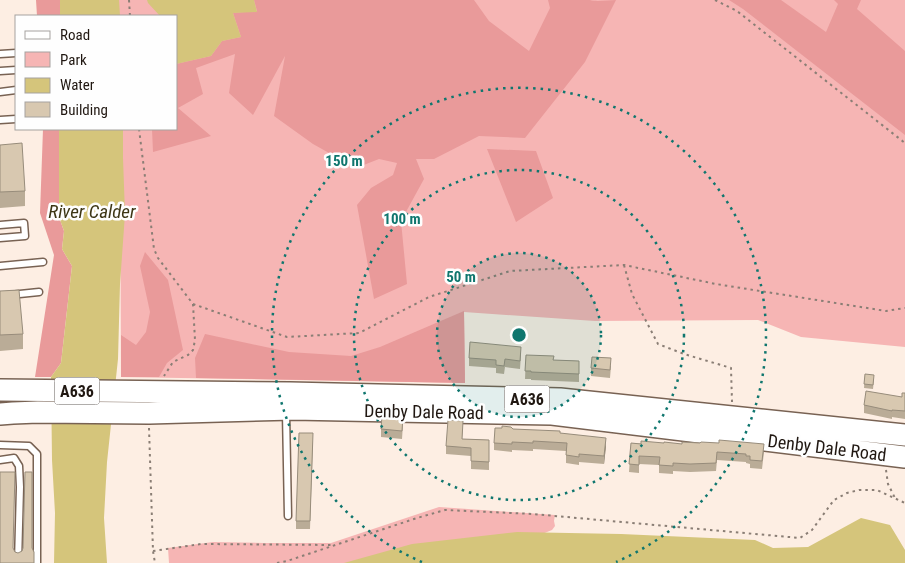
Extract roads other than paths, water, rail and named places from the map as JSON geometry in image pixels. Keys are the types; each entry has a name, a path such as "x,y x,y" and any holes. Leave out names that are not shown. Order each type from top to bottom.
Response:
{"main road":[{"name":"Denby Dale Road","path":"0,390 290,393 560,400 905,435"},
{"name":"Denby Dale Road","path":"0,414 38,412 149,414 286,409 552,414 895,456"}],"lane":[{"path":"0,54 15,52"},
{"path":"0,71 15,70"},
{"path":"0,92 15,90"},
{"path":"0,120 15,119"},
{"path":"0,226 24,223 25,236 0,238"},
{"path":"0,266 43,262"},
{"path":"0,296 39,292"},
{"path":"286,409 288,516"},
{"path":"0,445 29,446 37,454 37,563"},
{"path":"0,460 14,458 19,466 18,563"}],"water":[{"path":"60,0 119,0 120,15 60,15"},
{"path":"147,0 254,0 257,12 233,13 241,37 222,41 211,56 178,64 178,15 159,15"},
{"name":"River Calder","path":"59,130 123,130 125,214 120,284 118,359 107,462 104,518 107,563 54,563 55,513 51,377 61,363 72,266 62,249 64,231 59,217"},
{"path":"861,518 890,525 905,550 905,563 344,563 412,544 517,532 755,540 773,548 808,547"}]}
